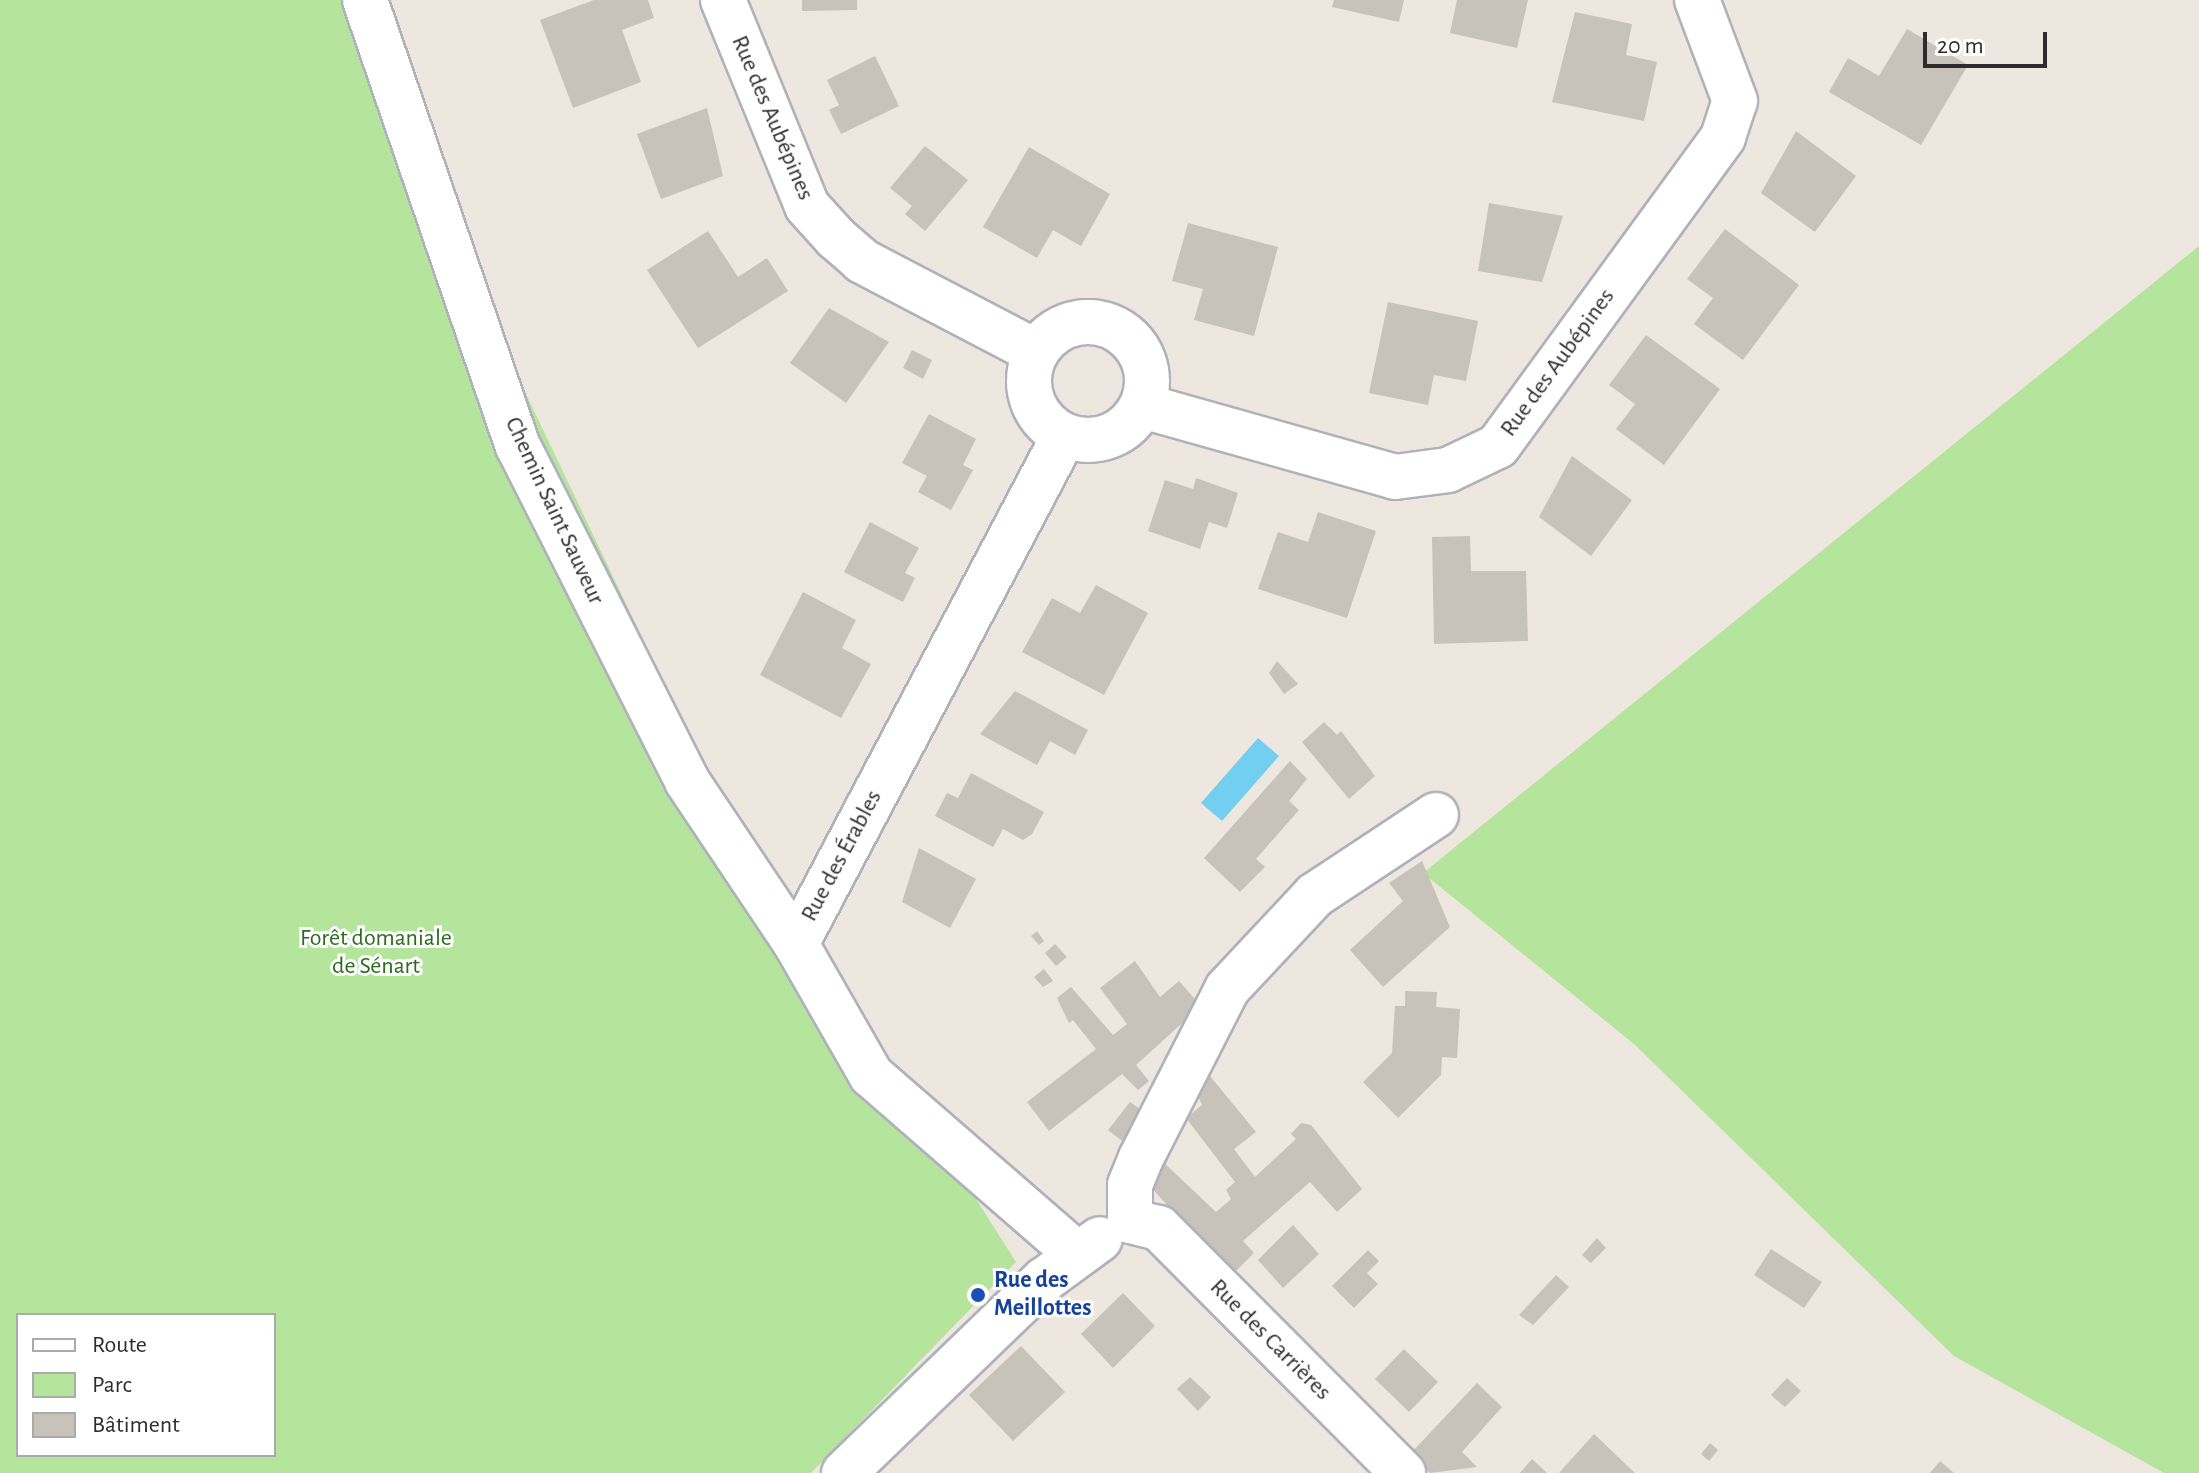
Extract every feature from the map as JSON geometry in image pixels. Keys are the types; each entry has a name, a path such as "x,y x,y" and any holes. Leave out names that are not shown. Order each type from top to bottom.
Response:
{"street":[{"name":"Chemin Saint Sauveur","path":"365,0 518,446 687,781 796,944"},
{"name":"Rue des Aubépines","path":"723,0 817,217 862,261 1034,351"},
{"name":"Rue des Aubépines","path":"1143,406 1395,477 1448,470 1498,446 1723,137 1735,101 1697,0"},
{"path":"1067,324 1113,326 1144,360 1143,406 1109,437 1064,436 1032,402 1034,351 1067,324"},
{"name":"Rue des Érables","path":"1064,436 796,944 871,1075 1077,1254"},
{"path":"844,1473 1077,1254 1130,1221 1130,1185 1141,1158 1227,989 1315,895 1436,815"},
{"name":"Rue des Carrières","path":"1130,1221 1159,1228 1403,1473"}],"green space":[{"name":"Forêt domaniale de Sénart","path":"0,0 352,0 375,77 709,778 1016,1262 811,1473 0,1473"},
{"path":"2199,246 2199,1473 2164,1473 1954,1356 1634,1044 1423,873"}],"water":[{"path":"1258,738 1279,756 1222,821 1201,803"}],"building":[{"path":"594,0 648,0 654,18 622,30 641,82 573,108 540,20"},
{"path":"802,0 857,0 857,10 802,11"},
{"path":"1334,0 1404,0 1399,22 1332,7"},
{"path":"1457,0 1528,0 1517,48 1450,33"},
{"path":"1575,12 1632,24 1626,55 1657,62 1644,121 1552,102"},
{"path":"1907,29 1968,65 1921,145 1829,92 1848,58 1879,76"},
{"path":"875,56 899,106 841,134 829,110 839,105 827,80"},
{"path":"707,108 723,176 661,199 637,134"},
{"path":"1796,131 1856,176 1815,232 1761,193"},
{"path":"925,146 968,180 925,231 905,214 912,206 890,188"},
{"path":"1029,147 1110,194 1081,246 1053,230 1037,258 983,227"},
{"path":"1489,203 1563,216 1542,282 1478,271"},
{"path":"1188,223 1278,247 1254,336 1194,320 1203,289 1172,281"},
{"path":"1725,229 1799,285 1743,360 1694,324 1713,298 1687,279"},
{"path":"708,231 738,277 767,258 788,291 698,348 647,270"},
{"path":"1388,302 1478,321 1466,381 1434,375 1428,405 1369,393"},
{"path":"829,308 889,342 846,403 790,363"},
{"path":"1646,335 1720,389 1664,465 1616,429 1635,404 1609,385"},
{"path":"912,350 932,360 923,379 903,368"},
{"path":"929,414 976,439 963,465 973,470 951,510 918,492 927,476 902,463"},
{"path":"1572,456 1632,500 1591,556 1539,517"},
{"path":"1196,478 1238,493 1227,528 1209,522 1200,549 1148,531 1165,480 1193,489"},
{"path":"1318,512 1376,531 1347,618 1258,589 1278,532 1308,542"},
{"path":"870,522 919,548 905,573 915,578 903,602 844,572"},
{"path":"1470,536 1471,571 1526,571 1528,641 1434,644 1432,537"},
{"path":"1096,585 1148,613 1104,695 1022,652 1052,598 1080,613"},
{"path":"803,592 856,620 842,648 871,664 841,718 760,675"},
{"path":"1277,661 1298,684 1284,694 1269,673"},
{"path":"1015,691 1088,730 1075,755 1050,741 1037,765 980,734"},
{"path":"1324,722 1337,735 1341,731 1375,776 1349,799 1302,742"},
{"path":"1290,761 1307,779 1289,801 1299,810 1256,859 1265,867 1240,892 1204,858"},
{"path":"971,773 1044,812 1032,834 1023,840 1003,829 993,847 935,816 947,793 958,798"},
{"path":"919,848 976,879 950,928 902,902"},
{"path":"1422,861 1450,927 1383,987 1350,950 1403,901 1389,883"},
{"path":"1037,931 1044,941 1039,945 1031,936"},
{"path":"1055,944 1067,957 1056,966 1045,953"},
{"path":"1135,961 1160,997 1179,981 1201,1006 1136,1065 1149,1081 1138,1090 1122,1074 1049,1131 1027,1102 1096,1049 1073,1020 1069,1023 1057,998 1071,987 1113,1035 1127,1024 1100,988"},
{"path":"1044,969 1053,981 1043,987 1034,977"},
{"path":"1405,991 1437,992 1436,1007 1460,1009 1457,1058 1442,1057 1441,1075 1398,1118 1363,1082 1392,1053 1395,1006 1405,1006"},
{"path":"1210,1076 1256,1132 1234,1149 1255,1177 1296,1139 1291,1134 1301,1123 1311,1125 1362,1189 1337,1212 1310,1182 1243,1241 1254,1253 1231,1276 1149,1185 1162,1161 1216,1212 1231,1199 1226,1190 1235,1182 1186,1118 1202,1105 1198,1096"},
{"path":"1130,1102 1152,1117 1131,1148 1108,1130"},
{"path":"1293,1225 1319,1254 1283,1288 1258,1260"},
{"path":"1597,1238 1606,1248 1591,1263 1582,1255"},
{"path":"1771,1249 1822,1282 1804,1308 1754,1275"},
{"path":"1368,1250 1379,1261 1367,1273 1378,1284 1354,1308 1332,1286"},
{"path":"1556,1275 1569,1287 1533,1325 1519,1315"},
{"path":"1123,1293 1155,1326 1113,1368 1081,1334"},
{"path":"1021,1346 1065,1392 1013,1441 969,1395"},
{"path":"1404,1349 1438,1382 1409,1412 1375,1379"},
{"path":"1190,1377 1211,1397 1198,1411 1177,1389"},
{"path":"1787,1378 1801,1391 1785,1407 1771,1395"},
{"path":"1477,1383 1502,1407 1462,1452 1477,1467 1430,1473 1411,1453"},
{"path":"1594,1434 1635,1473 1559,1473"},
{"path":"1710,1443 1718,1450 1709,1461 1701,1454"},
{"path":"1532,1459 1547,1473 1520,1473"},
{"path":"1940,1461 1954,1473 1930,1473"}],"place":[{"name":"Rue des Meillottes","path":"978,1295"}]}
